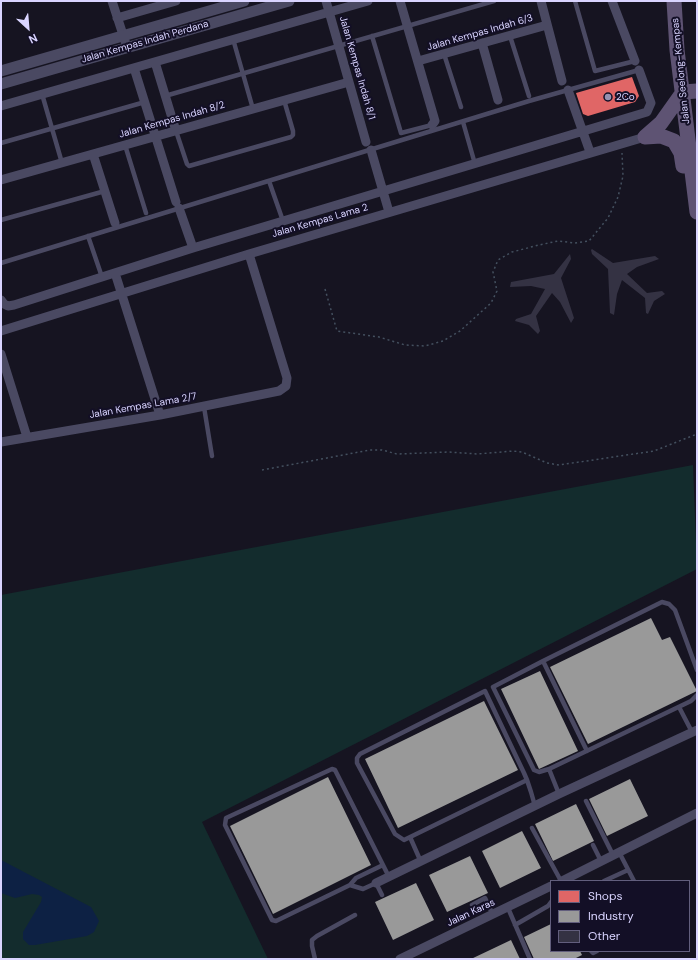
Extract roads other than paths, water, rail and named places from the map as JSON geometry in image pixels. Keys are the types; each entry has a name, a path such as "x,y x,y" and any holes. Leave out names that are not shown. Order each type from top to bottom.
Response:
{"main road":[{"name":"Jalan Seelong–Kempas","path":"674,1 677,50 690,91 697,212"},
{"path":"645,137 661,123 690,91"},
{"path":"645,137 668,137 678,146 681,153 685,179 697,219"}],"street":[{"path":"112,1 127,48"},
{"path":"117,18 176,1"},
{"name":"Jalan Kempas Indah Perdana","path":"1,71 244,1"},
{"name":"Jalan Kempas Indah Perdana","path":"1,84 289,1"},
{"name":"Jalan Kempas Indah 8/1","path":"326,1 349,82 390,212"},
{"path":"1,106 368,1"},
{"path":"400,1 435,120 432,125"},
{"path":"540,1 562,81"},
{"path":"612,1 635,61"},
{"name":"Jalan Kempas Indah 6/3","path":"418,61 547,25"},
{"path":"482,43 498,100"},
{"path":"155,62 176,131"},
{"path":"134,68 193,248"},
{"path":"1,300 8,306 14,305 193,248 647,112 651,103 639,70"},
{"name":"Jalan Kempas Indah 8/2","path":"1,180 349,82"},
{"path":"568,90 590,152"},
{"name":"Jalan Kempas Lama 2","path":"1,331 249,254 645,137"},
{"path":"94,154 115,222"},
{"name":"Jalan Kempas Lama 2/7","path":"1,442 204,407 272,393 279,391 286,386 287,378 249,254"},
{"path":"115,273 160,415"},
{"path":"1,354 27,437"},
{"path":"376,883 559,794 694,731"},
{"path":"563,880 697,814"},
{"name":"Jalan Karas","path":"400,959 550,890"}],"lane":[{"path":"165,96 494,1"},
{"path":"575,1 595,71 635,61"},
{"path":"372,36 401,133 432,125"},
{"path":"510,36 528,96"},
{"path":"233,39 253,109"},
{"path":"444,54 461,107"},
{"path":"1,263 88,236 178,205 269,181 369,146 463,122 639,70"},
{"path":"42,94 62,163"},
{"path":"176,131 188,166 197,164 291,137 293,135 293,131 284,100"},
{"path":"1,143 145,102"},
{"path":"463,122 475,164"},
{"path":"125,145 146,213"},
{"path":"269,181 282,221"},
{"path":"1,220 105,191"},
{"path":"88,236 102,276"},
{"path":"204,407 212,456"},
{"path":"527,780 404,840 395,834 357,763 357,758 360,754 662,602 669,604 675,610 697,670"},
{"path":"543,661 587,751"},
{"path":"493,687 534,770 538,772 549,769 691,702 697,696"},
{"path":"485,691 494,706 527,780 535,807"},
{"path":"679,707 694,731"},
{"path":"383,865 356,878 350,885 276,921 272,920 225,825 226,818 332,769 335,770 383,865 389,877"},
{"path":"549,769 559,794"},
{"path":"586,800 616,854 633,880"},
{"path":"532,828 560,880"},
{"path":"410,837 421,862"},
{"path":"593,845 601,861"},
{"path":"606,880 628,870"},
{"path":"350,885 363,889 376,883 382,895"},
{"path":"472,905 485,898 493,915"},
{"path":"515,925 548,906 550,903"},
{"path":"508,908 530,959"},
{"path":"315,959 312,940 354,915"}],"water":[{"path":"1,860 91,907 99,921 94,932 87,936 29,945 23,939 23,932 41,902 42,897 32,894 15,898 1,893"}],"place":[{"name":"2Co","path":"608,97"}]}
